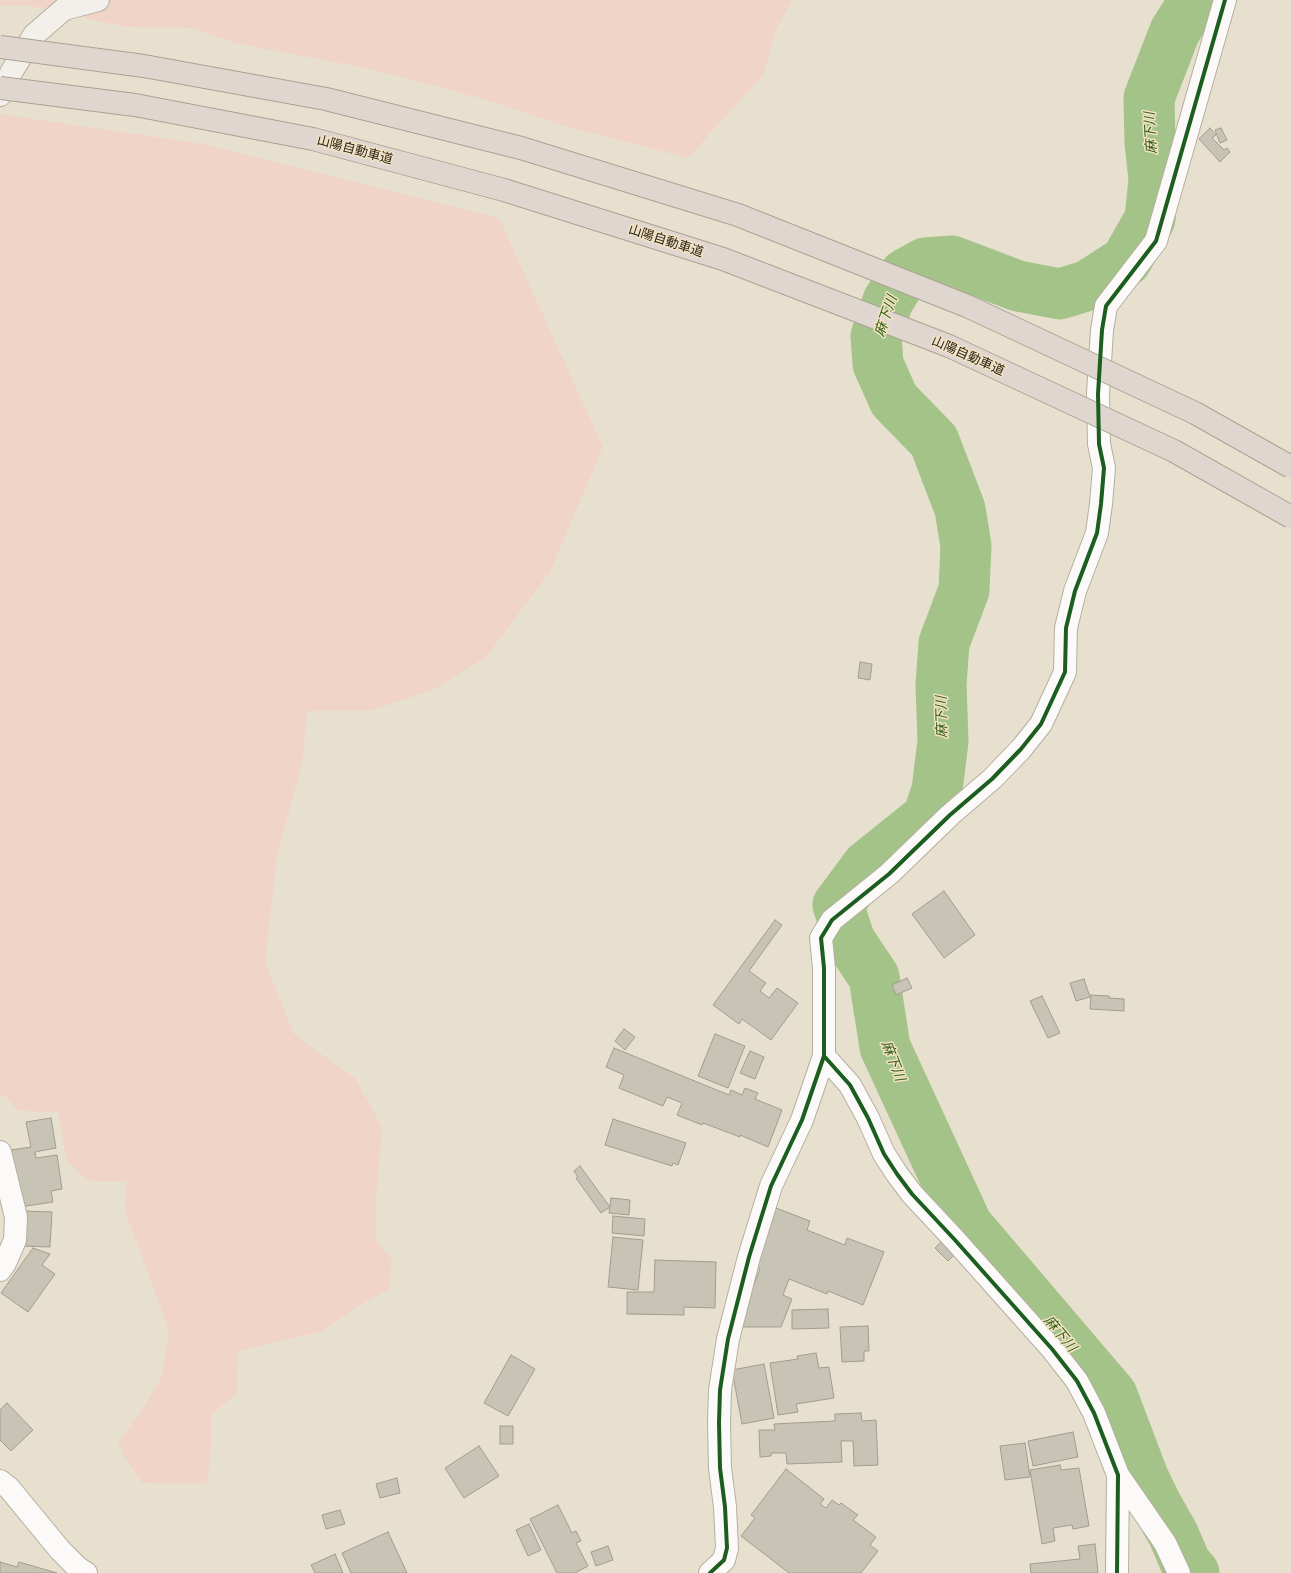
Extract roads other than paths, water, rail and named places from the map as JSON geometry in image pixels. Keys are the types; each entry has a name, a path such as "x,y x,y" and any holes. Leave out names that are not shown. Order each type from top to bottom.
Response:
{"highway":[{"path":"0,47 144,66 326,99 520,148 738,215 967,306 1195,413 1291,467"},
{"name":"山陽自動車道","path":"0,88 136,105 313,139 504,190 723,259 949,346 1174,451 1291,517"}],"main road":[{"path":"0,95 12,71 34,35 64,9 98,0"}],"street":[{"path":"710,1573 724,1560 727,1548 725,1506 720,1468 719,1423 720,1390 728,1339 749,1257 771,1186 802,1120 824,1056 824,968 821,938 832,920 889,874 950,815 992,779 1021,749 1041,724 1064,672 1066,628 1075,591 1096,534 1100,504 1104,468 1099,444 1098,394 1102,330 1106,306 1156,241 1225,0"},
{"path":"824,1056 850,1085 868,1118 884,1154 912,1194 1037,1331 1077,1381 1094,1413 1118,1475 1165,1543 1178,1573"},
{"path":"0,1152 16,1217 15,1240 0,1270"},
{"path":"1117,1573 1118,1475"},
{"path":"0,1481 9,1488 60,1550 78,1568 86,1573"}],"waterway":[{"name":"麻下川","path":"1194,1573 1186,1564 1173,1534 1143,1477 1112,1395 967,1225 885,1047 874,977 850,941 838,905 867,866 928,817 937,790 943,741 941,685 944,643 964,590 966,546 960,509 934,441 894,400 878,364 876,336 888,301 905,274 925,263 952,261 1018,286 1060,294 1089,285 1126,261 1150,219 1154,179 1150,143 1149,98 1175,31 1195,0"}]}
